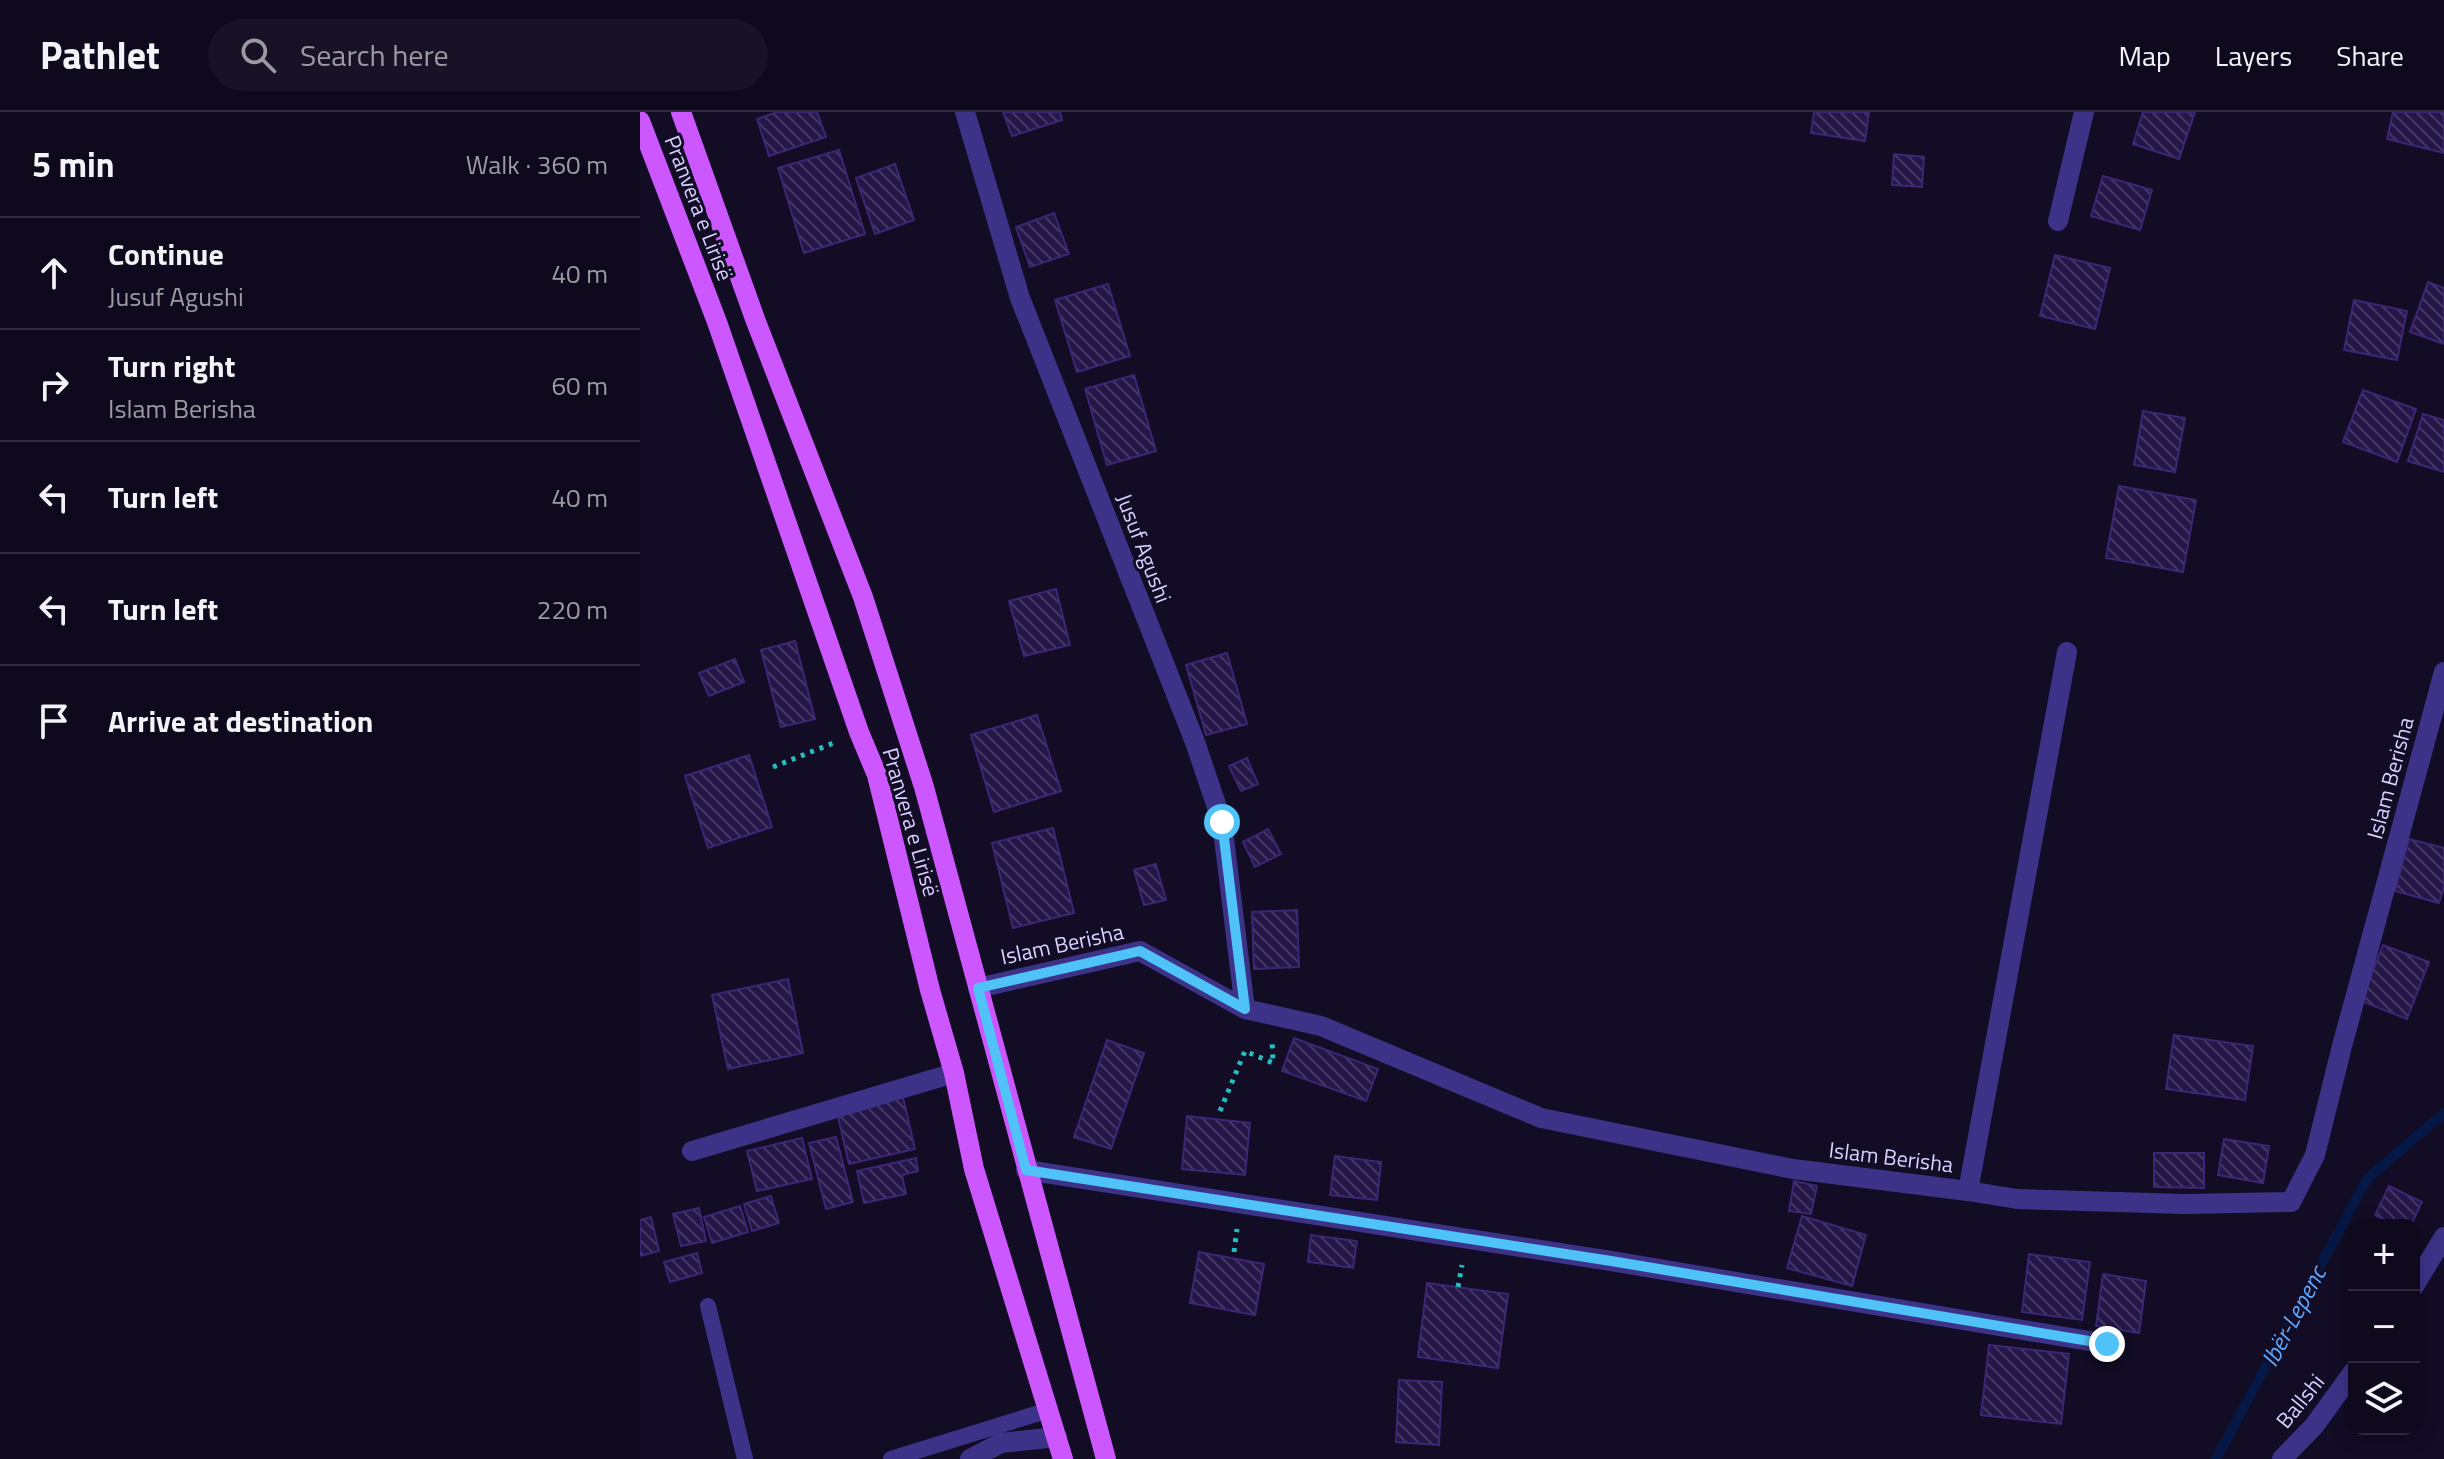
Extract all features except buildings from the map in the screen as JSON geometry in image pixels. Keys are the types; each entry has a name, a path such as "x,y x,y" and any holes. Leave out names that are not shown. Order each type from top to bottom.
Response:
{"main road":[{"name":"Pranvera e Lirisë","path":"681,112 755,319 863,597 924,787 1106,1459"},
{"name":"Pranvera e Lirisë","path":"640,121 717,322 859,732 877,775 930,990 954,1073 974,1169 1063,1459"}],"street":[{"name":"Jusuf Agushi","path":"965,112 1020,298 1195,742 1222,822 1245,1009"},
{"path":"2058,221 2084,112"},
{"path":"1968,1191 2067,652"},
{"name":"Islam Berisha","path":"978,988 1140,951 1245,1009 1321,1026 1541,1118 1793,1169 2017,1199 2184,1204 2291,1202 2315,1155 2444,672"},
{"path":"692,1151 954,1073"},
{"path":"1026,1170 1611,1261 2107,1344"},
{"path":"2420,1276 2444,1237"},
{"name":"Ballshi","path":"2282,1459 2314,1426 2348,1379"},
{"path":"970,1459 1001,1443 1057,1437"}],"lane":[{"path":"708,1306 745,1459"},
{"path":"891,1459 1049,1410"}],"path":[{"path":"773,767 859,732"},
{"path":"1220,1111 1245,1051 1273,1063 1271,1015"}],"waterway":[{"name":"Ibër-Lepenc","path":"2216,1459 2367,1179 2444,1113"}],"route":[{"path":"1222,822 1245,1009 1140,951 978,988 1026,1170 1611,1261 2107,1344"}]}
